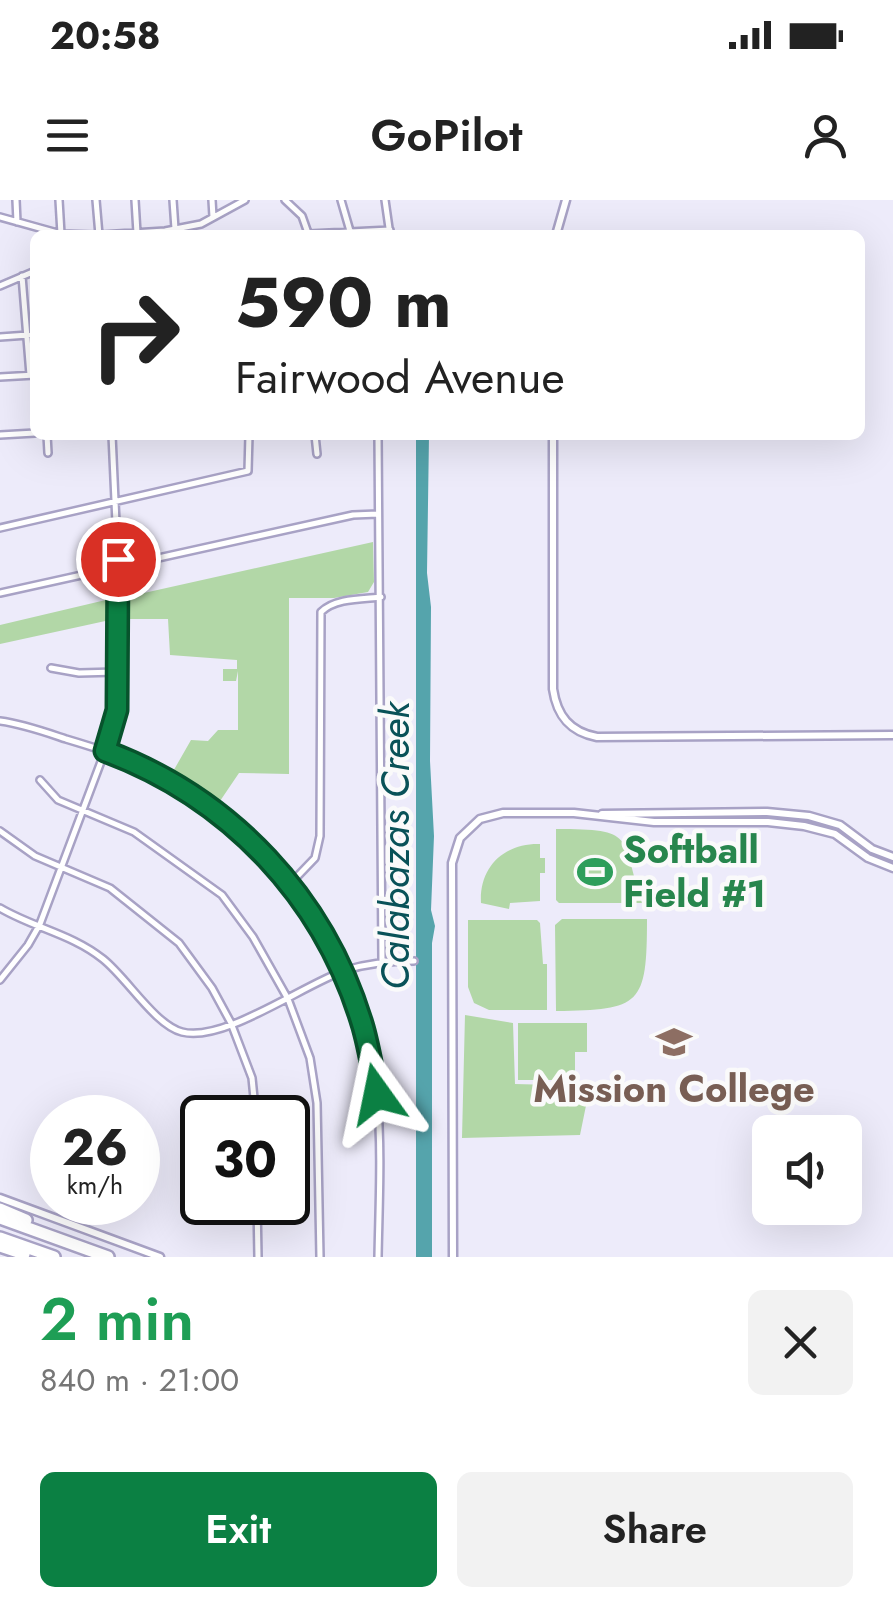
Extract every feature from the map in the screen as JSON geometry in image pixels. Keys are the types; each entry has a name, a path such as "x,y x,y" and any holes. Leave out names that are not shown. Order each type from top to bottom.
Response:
{"highway":[{"path":"0,1208 25,1219 36,1231"},
{"path":"0,1218 108,1257"},
{"path":"0,1238 54,1257"},
{"path":"0,1246 32,1257"}],"street":[{"path":"16,200 17,224"},
{"path":"59,200 61,230"},
{"path":"96,200 98,230"},
{"path":"136,200 137,230"},
{"path":"173,200 175,229"},
{"path":"212,200 213,219"},
{"path":"166,230 213,219 245,200"},
{"path":"285,200 302,216 307,230"},
{"path":"341,200 349,230"},
{"path":"385,200 390,230"},
{"path":"557,230 566,200"},
{"path":"0,217 43,230"},
{"path":"0,286 30,274"},
{"path":"22,276 30,355"},
{"path":"0,337 28,335"},
{"path":"0,377 30,375"},
{"path":"0,436 30,433"},
{"path":"47,440 48,453"},
{"path":"0,980 28,946 40,924 116,717 118,567 112,440"},
{"path":"0,528 248,471 249,440"},
{"path":"315,440 316,454"},
{"path":"378,440 382,962"},
{"path":"552,440 553,689 560,715 570,726 597,737 893,735"},
{"path":"0,593 353,515 380,514"},
{"path":"291,884 315,858 320,836 321,612 325,606 344,601 382,598"},
{"path":"51,668 79,673 118,672"},
{"path":"0,721 147,767 211,806 253,842 291,884 322,928 364,1028 377,1094 378,1257"},
{"path":"40,780 58,800 134,832 222,895 253,936 288,999 310,1058 317,1103 320,1257"},
{"path":"452,1257 455,848 468,827 488,816 767,812 810,816 840,825 872,848 893,857"},
{"path":"601,814 654,822 768,822 804,826 835,834 868,858 893,868"},
{"path":"0,830 22,850 110,888 179,942 232,1022 252,1078 254,1095"},
{"path":"0,908 82,944 122,974 158,1018 178,1032 204,1033 288,999 342,971 382,962 414,961"},
{"path":"0,1198 160,1257"},
{"path":"257,1225 258,1257"}],"green space":[{"path":"373,542 374,582 368,592 334,598 289,598 289,774 239,773 218,804 171,775 191,740 208,741 218,730 238,730 238,671 236,681 223,681 223,669 237,669 237,660 170,655 168,619 125,619 126,597"},
{"path":"110,599 110,620 0,644 0,625"},
{"name":"Softball Field #1","path":"556,829 601,831 621,840 642,903 559,903"},
{"path":"540,844 545,873 540,873 540,901 510,903 509,909 481,903 484,878 496,860 515,848"},
{"path":"562,919 647,919 645,970 633,997 606,1008 556,1011 555,925"},
{"path":"468,920 540,923 543,964 547,964 547,1010 489,1010 474,1003 468,987"},
{"path":"465,1015 513,1023 515,1084 590,1086 580,1135 462,1138"},
{"path":"518,1023 587,1023 587,1052 575,1052 575,1080 518,1080"}],"water":[{"path":"416,440 429,440 427,573 431,607 430,761 434,836 431,910 435,926 432,1257 416,1257"}],"place":[{"name":"Softball Field #1","path":"595,872"},
{"name":"Mission College","path":"674,1042"}],"route":[{"path":"118,559 117,710 105,751 147,767 211,806 253,842 291,884 322,928 342,971 364,1028 377,1094"}],"water label":[{"name":"Calabazas Creek","path":"395,846"}]}
